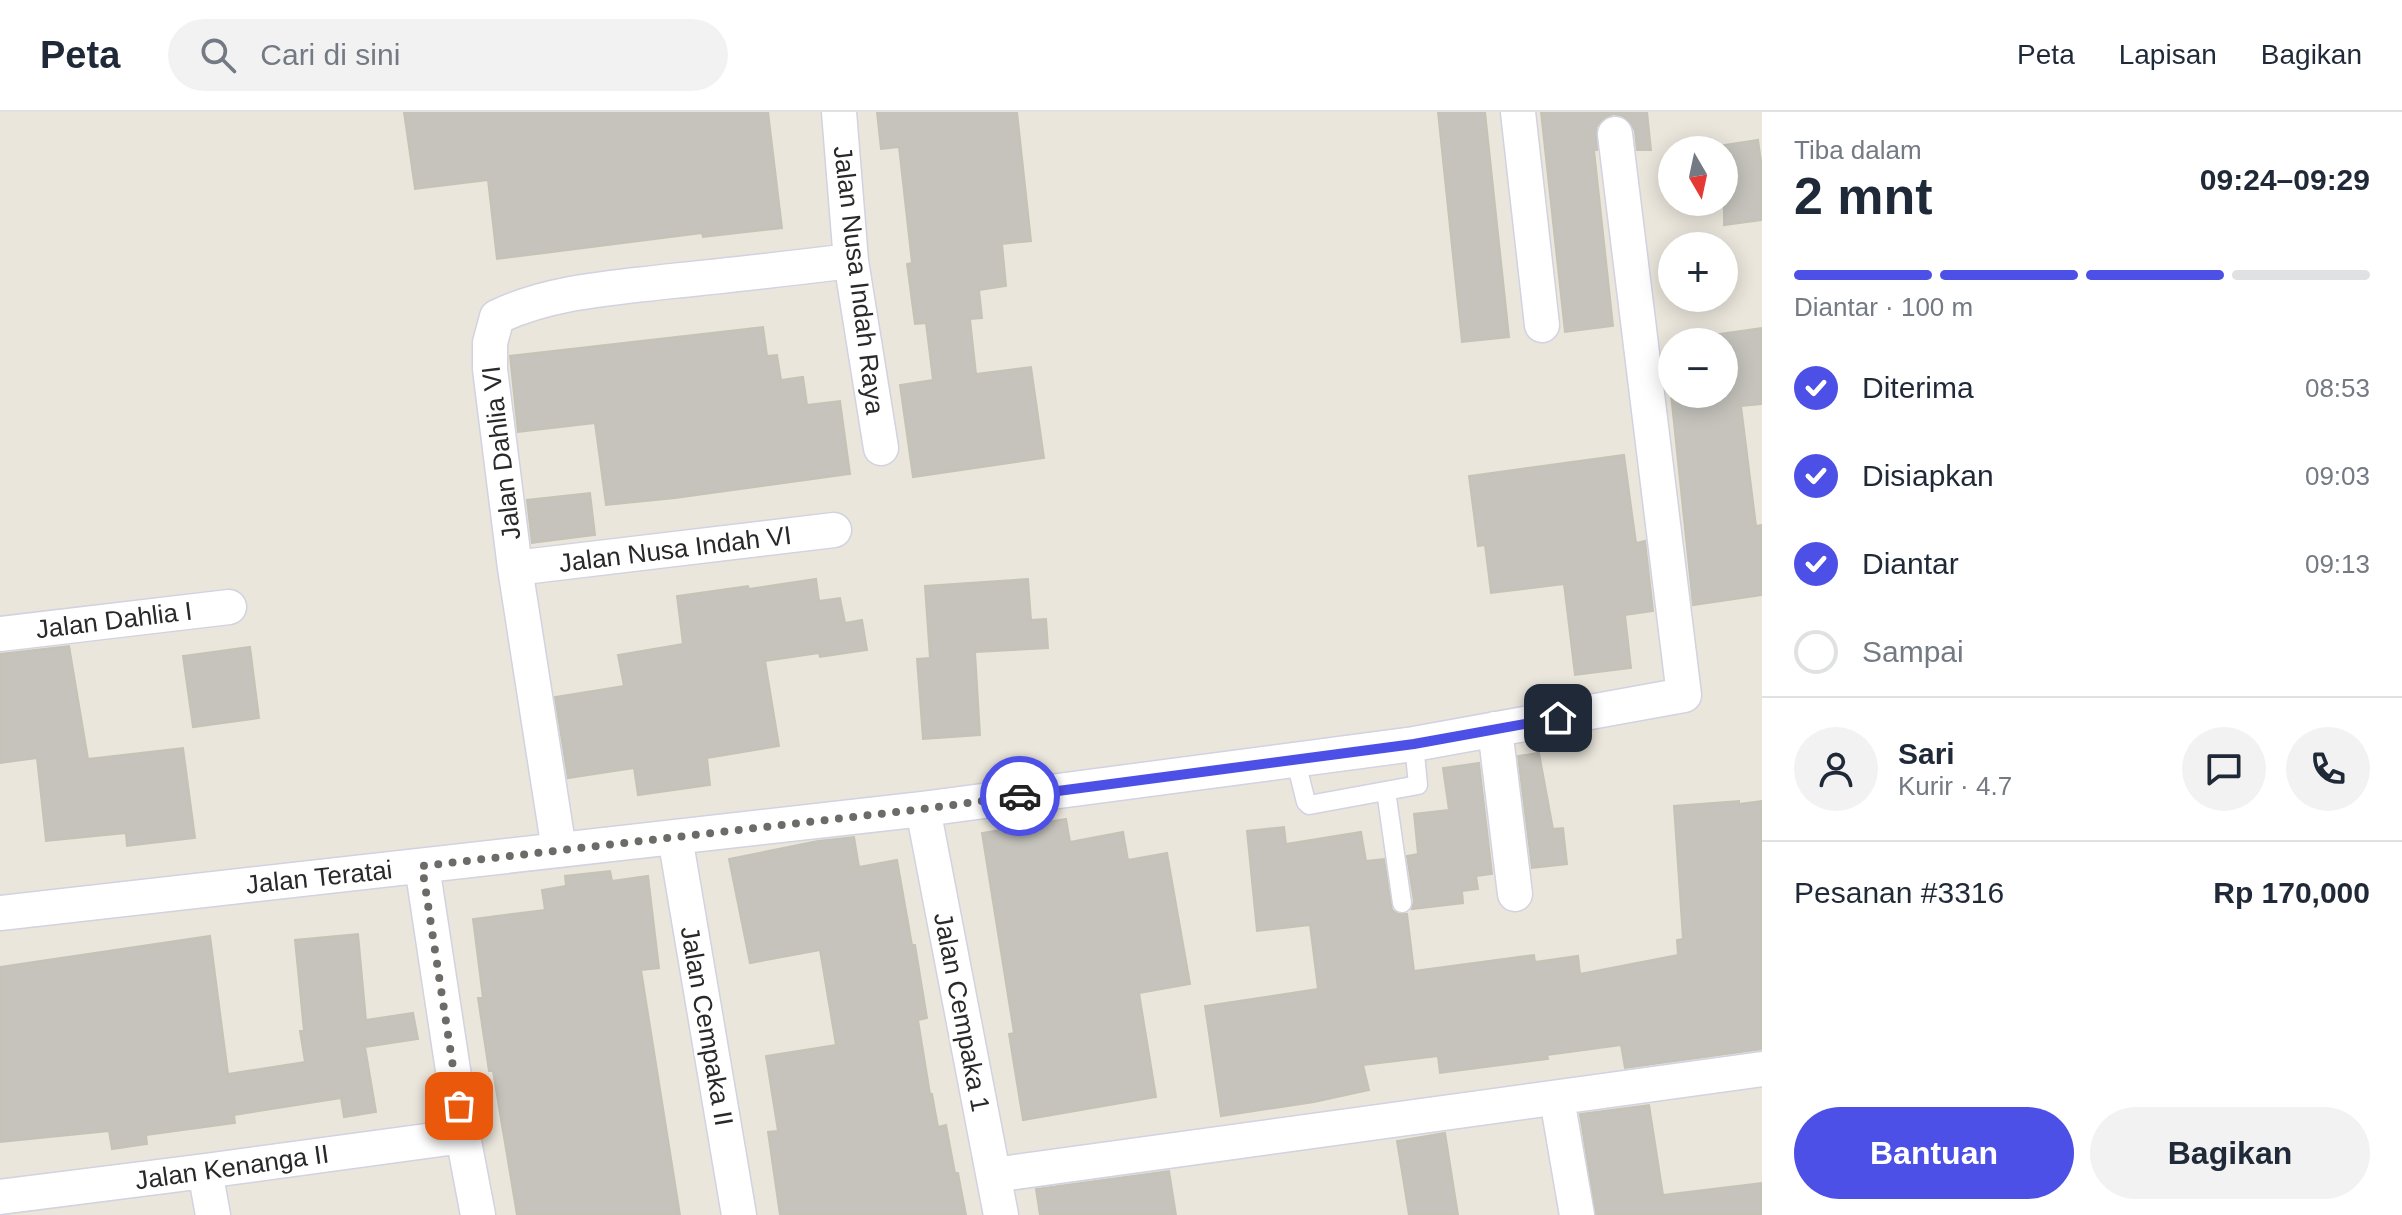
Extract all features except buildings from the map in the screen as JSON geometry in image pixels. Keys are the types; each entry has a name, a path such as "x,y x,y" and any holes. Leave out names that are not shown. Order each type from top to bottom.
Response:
{"street":[{"name":"Jalan Nusa Indah Raya","path":"839,112 851,261 881,448"},
{"path":"1518,112 1542,325"},
{"name":"Jalan Teratai","path":"0,913 923,809 1414,744 1684,695 1615,134"},
{"name":"Jalan Dahlia VI","path":"559,850 515,568 490,369 490,343 497,317 569,295 851,261"},
{"name":"Jalan Nusa Indah VI","path":"515,568 834,530"},
{"name":"Jalan Dahlia I","path":"0,634 229,607"},
{"path":"1495,729 1515,894"},
{"name":"Jalan Cempaka 1","path":"923,809 1001,1215"},
{"name":"Jalan Cempaka II","path":"675,837 739,1215"},
{"path":"422,866 478,1215"},
{"path":"994,1175 1762,1069"},
{"path":"1557,1099 1577,1215"},
{"name":"Jalan Kenanga II","path":"0,1197 463,1136"},
{"path":"205,1171 213,1215"}],"lane":[{"path":"1295,758 1309,805 1418,785 1414,744"},
{"path":"1386,791 1402,903"}],"way so far":[{"path":"459,1106 422,866 1020,796"}],"route":[{"path":"1020,796 1414,744 1558,718"}]}
